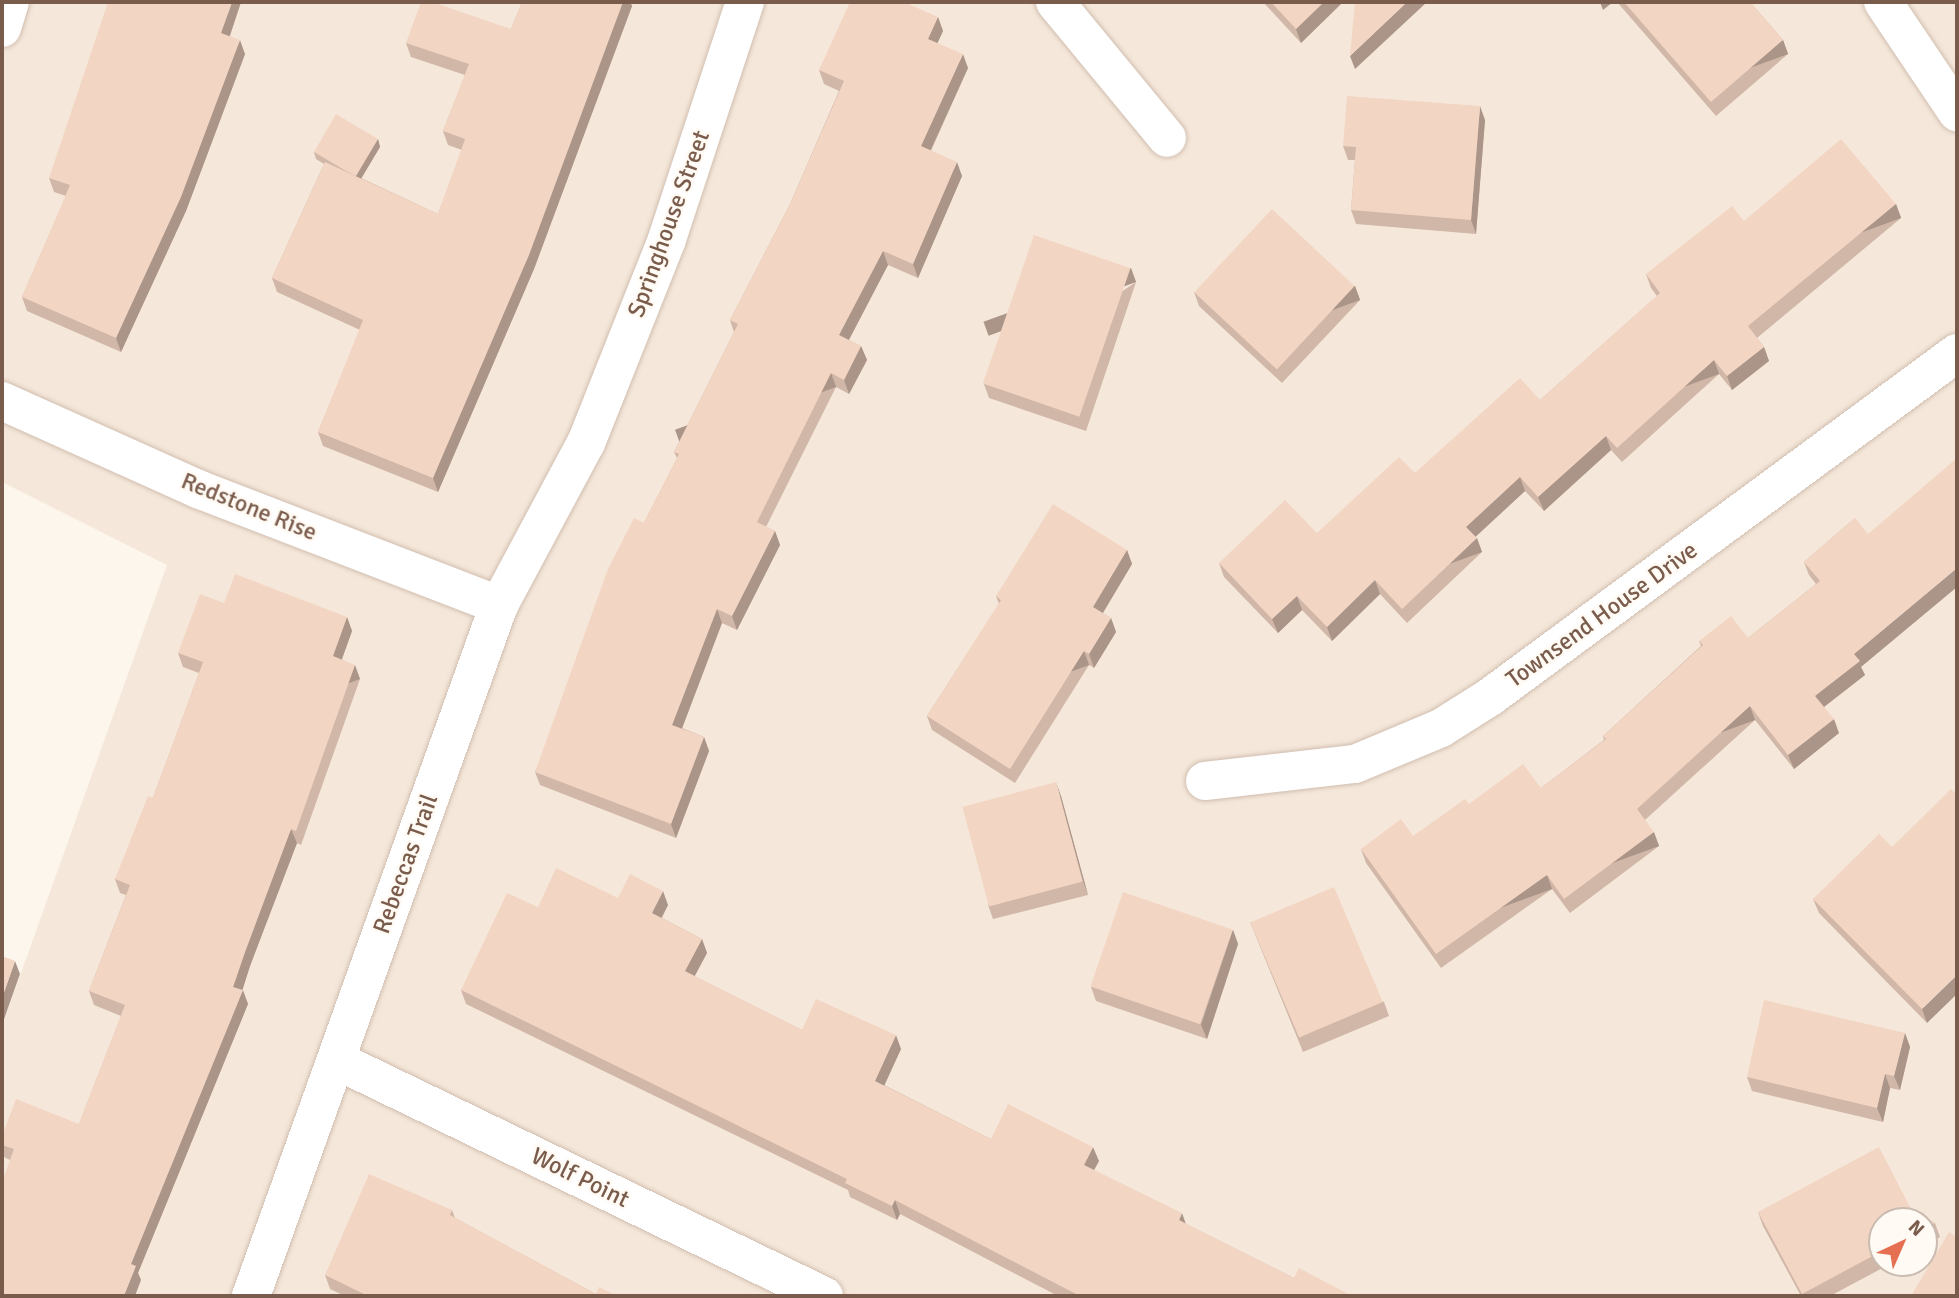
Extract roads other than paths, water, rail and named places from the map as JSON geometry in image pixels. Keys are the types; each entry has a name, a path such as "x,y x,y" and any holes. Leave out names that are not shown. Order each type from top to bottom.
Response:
{"street":[{"path":"2,28 10,2"},
{"name":"Springhouse Street","path":"586,443 667,239 745,2"},
{"path":"1055,2 1167,138"},
{"path":"1883,2 1957,112"},
{"name":"Townsend House Drive","path":"1205,781 1355,764 1441,728 1490,697 1957,353"},
{"name":"Redstone Rise","path":"2,401 198,489 499,604"},
{"name":"Rebeccas Trail","path":"251,1296 499,604 586,443"},
{"name":"Wolf Point","path":"336,1060 824,1296"}]}
